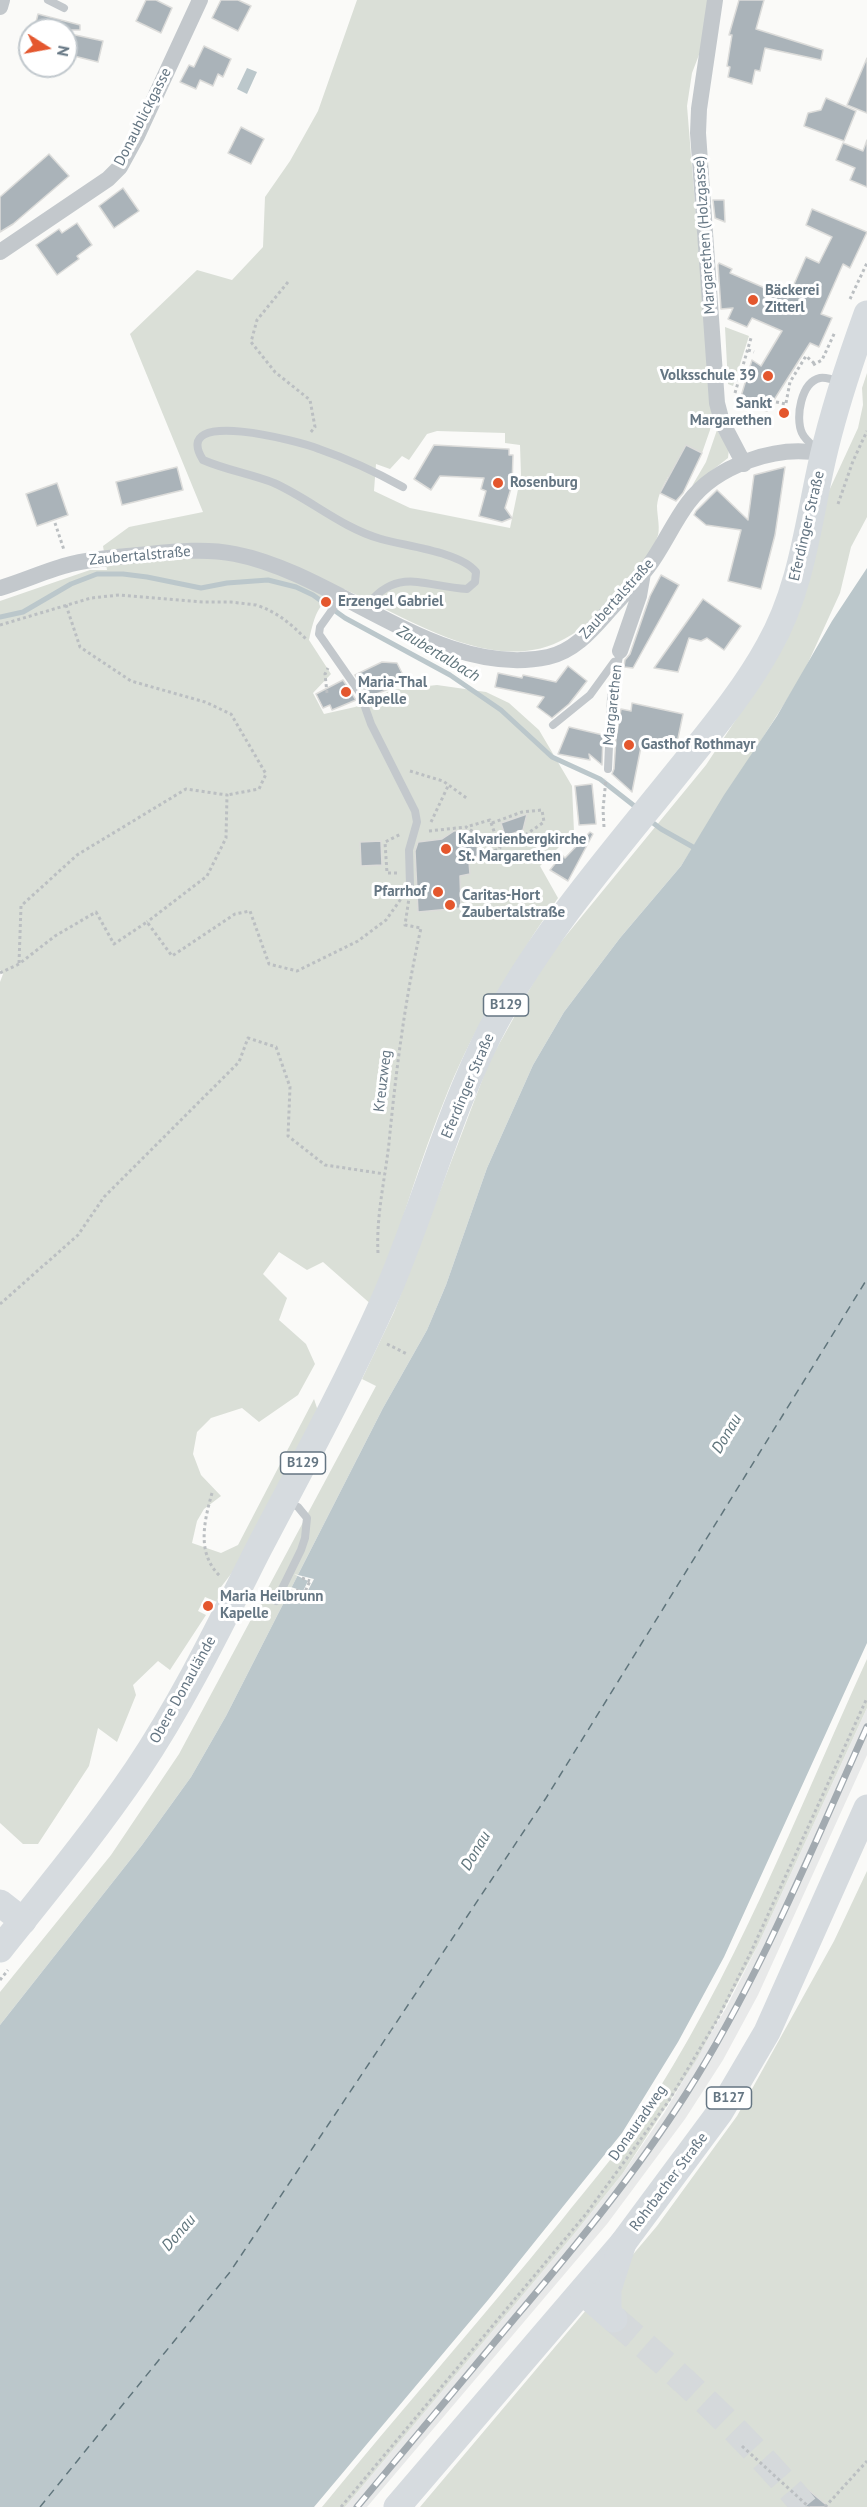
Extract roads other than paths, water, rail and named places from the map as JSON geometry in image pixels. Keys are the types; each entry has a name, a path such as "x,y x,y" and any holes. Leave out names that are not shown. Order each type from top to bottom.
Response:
{"main road":[{"name":"Eferdinger Straße","path":"419,1212 460,1100 489,1035 505,1006 551,934 733,702 770,645 786,609 801,562 823,454 843,383 859,307"},
{"name":"Obere Donaulände","path":"0,1949 110,1808 139,1767 166,1722 285,1500 380,1310 419,1212"},
{"name":"Rohrbacher Straße","path":"397,2507 623,2243 692,2153 744,2074 794,1976 867,1808"},
{"path":"0,1903 22,1921"},
{"path":"582,2292 611,2317 608,2289 623,2243"}],"street":[{"path":"0,7 2,0"},
{"name":"Donaublickgasse","path":"0,252 108,179 120,167 137,136 200,0"},
{"name":"Margarethen (Holzgasse)","path":"715,0 699,109 698,133 709,311 720,415 744,464"},
{"name":"Zaubertalstraße","path":"0,588 69,564 175,552 224,552 269,564 339,600 365,608 415,634 454,649 498,658 543,658 561,653 582,639 643,573 690,501 721,475 744,464 787,451 823,454"},
{"name":"Margarethen","path":"620,651 639,596 643,573"}],"lane":[{"path":"48,0 64,8"},
{"path":"365,608 374,596 400,582 423,581 467,589 475,582 476,572 468,564 450,557 378,538 357,530 274,484 203,460 198,445 203,434 209,431 228,430 302,444 378,473 403,487"},
{"path":"339,600 319,629 321,637 360,693 371,724 417,817 410,850 410,885"},
{"path":"553,725 590,694 620,651"},
{"name":"Margarethen","path":"608,769 611,698 620,651"},
{"path":"276,1601 302,1550 307,1527 307,1518 298,1508 285,1500"}],"water":[{"path":"247,68 257,72 247,94 237,89"},
{"name":"Donau","path":"867,568 867,1643 724,1957 678,2042 622,2133 488,2300 314,2507 0,2507 0,2025 142,1845 191,1777 226,1716 383,1408 427,1330 446,1285 487,1168 533,1065 564,1012 620,938 681,866 724,795 777,716 832,621"}],"waterway":[{"name":"Zaubertalbach","path":"0,617 23,612 71,584 97,574 147,577 201,588 227,583 268,580 296,587 313,595 345,618 450,675 501,710 552,757 600,779 637,808"},
{"name":"Zaubertalbach","path":"648,819 693,847"}],"tunnel":[{"path":"614,2319 714,2409 805,2507"}],"railway":[{"path":"357,2507 582,2237 646,2153 686,2094 761,1960 867,1727"}],"place":[{"name":"Bäckerei Zitterl","path":"753,300"},
{"name":"Volksschule 39","path":"768,376"},
{"name":"Sankt Margarethen","path":"784,413"},
{"name":"Rosenburg","path":"498,483"},
{"name":"Erzengel Gabriel","path":"326,602"},
{"name":"Maria-Thal Kapelle","path":"346,692"},
{"name":"Gasthof Rothmayr","path":"629,745"},
{"name":"Kalvarienbergkirche St. Margarethen","path":"446,849"},
{"name":"Pfarrhof","path":"438,892"},
{"name":"Caritas-Hort Zaubertalstraße","path":"450,905"},
{"name":"Maria Heilbrunn Kapelle","path":"208,1606"}]}
